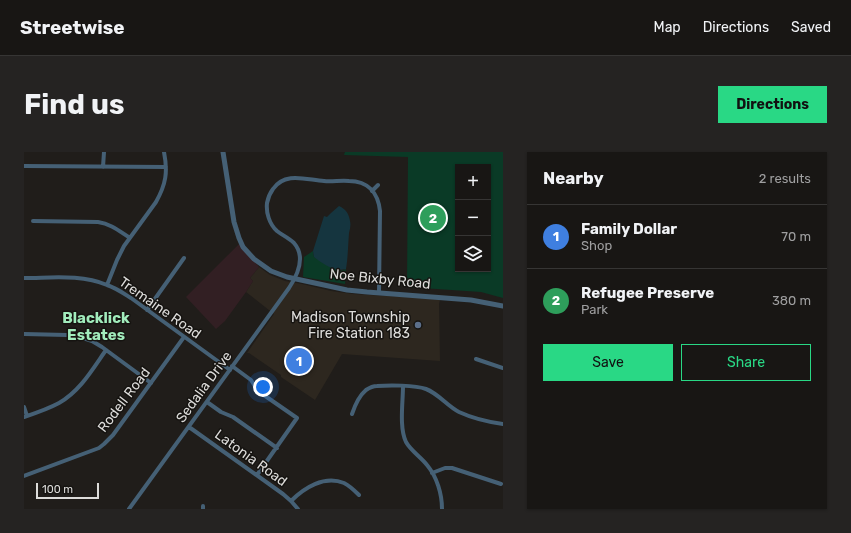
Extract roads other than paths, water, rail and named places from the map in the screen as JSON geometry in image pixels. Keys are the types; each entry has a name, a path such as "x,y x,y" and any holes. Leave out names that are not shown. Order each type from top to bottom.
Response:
{"street":[{"path":"103,167 104,152"},
{"path":"107,285 124,246 161,194 165,181 166,167 164,152"},
{"name":"Noe Bixby Road","path":"223,152 234,222 239,238 243,247 254,259 266,268 280,275 347,290 466,299 503,306"},
{"path":"24,166 166,167"},
{"name":"Sedalia Drive","path":"130,509 295,278 300,260 299,251 294,244 272,226 268,215 267,202 275,187 290,178 302,178 325,181 354,181 368,186 372,191"},
{"path":"378,185 372,191 378,200 380,211 379,293"},
{"path":"33,221 98,222 113,226 130,238"},
{"path":"147,310 184,258"},
{"name":"Tremaine Road","path":"24,278 73,278 93,280 123,293 184,337 252,380 258,391 297,418 277,448"},
{"path":"24,334 61,334 92,341 151,382"},
{"name":"Rodell Road","path":"24,476 94,450 104,444 113,435 184,337"},
{"path":"24,407 26,417 50,408 71,395 82,383 106,350"},
{"path":"476,360 503,368"},
{"path":"403,386 402,423 404,434 407,443 432,473 441,493 442,509"},
{"path":"352,414 361,396 370,387 410,386 426,389 460,412 490,422 503,424"},
{"path":"207,402 221,412 233,417 277,448 257,476"},
{"name":"Latonia Road","path":"189,427 283,494 298,509"},
{"path":"432,473 445,468 452,468 501,484"},
{"path":"291,501 308,487 326,481 345,483 359,495"}],"water":[{"path":"339,206 347,212 350,224 346,269 342,270 329,267 321,262 314,257 313,251 324,216 327,217"}],"place":[{"name":"Refugee Preserve","path":"433,218"},
{"name":"Madison Township Fire Station 183","path":"418,325"},
{"name":"Family Dollar","path":"299,361"}],"district":[{"name":"Blacklick Estates","path":"96,326"}]}
